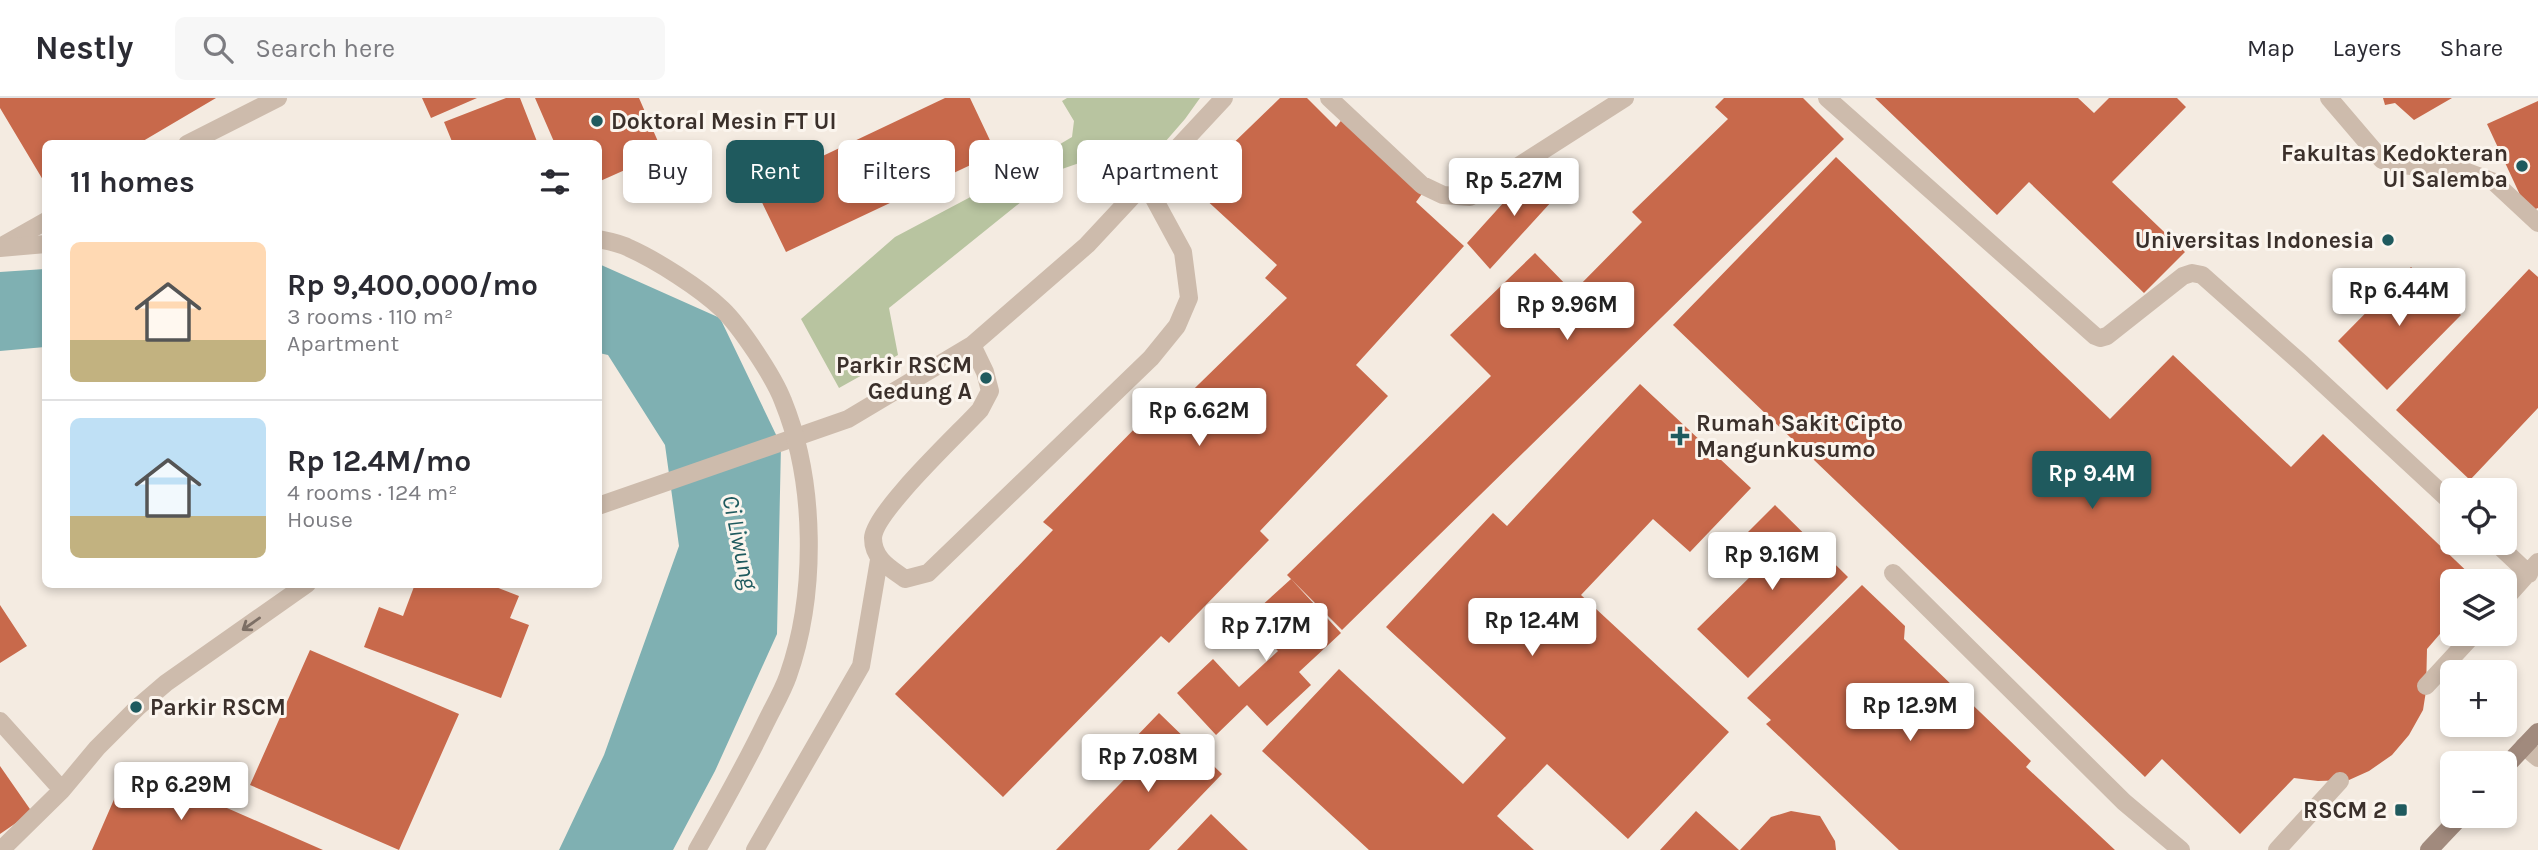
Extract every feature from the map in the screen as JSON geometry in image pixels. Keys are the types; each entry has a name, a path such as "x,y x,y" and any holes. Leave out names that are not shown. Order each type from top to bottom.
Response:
{"main road":[{"path":"2531,752 2538,732"},
{"path":"2430,850 2450,828"}],"street":[{"path":"195,140 278,98"},
{"path":"1185,140 1224,98"},
{"path":"1329,98 1422,185 1443,195 1470,197 1625,98"},
{"path":"1827,98 2095,336 2107,336 2183,276 2192,273 2202,275 2440,492"},
{"path":"2329,98 2382,160 2402,165 2467,172 2494,182 2538,223"},
{"path":"602,505 848,419 972,345 1087,244 1126,203"},
{"path":"879,561 905,579 928,573 1151,358 1177,326 1189,298 1183,252 1156,203"},
{"path":"0,247 42,223"},
{"path":"602,240 628,247 677,276 722,309 758,357 783,400 801,462 808,532 807,584 802,626 788,678 740,775 697,850"},
{"path":"0,247 42,244"},
{"path":"755,850 861,666 879,561 873,541 875,527 890,505 980,410 990,391 985,372 972,345"},
{"path":"2514,555 2533,568 2517,586"},
{"path":"1893,573 2124,802 2181,850"},
{"path":"1,850 62,790 97,748 166,683 301,588"},
{"path":"2426,686 2463,646"},
{"path":"0,721 62,790"},
{"path":"2277,850 2340,781"}],"green space":[{"path":"1067,98 1200,98 1167,140 1077,140 1077,164 1063,169 1063,142 1072,137 1074,121 1062,101"},
{"path":"969,198 969,203 1020,203 889,308 898,355 839,388 801,319 895,237"}],"water":[{"name":"Ci Liwung","path":"602,265 720,318 781,445 777,634 715,771 673,850 559,850 604,755 679,546 665,445 608,355 602,354"},
{"path":"42,269 42,347 0,351 0,272"}],"building":[{"path":"0,98 216,98 145,140 42,140 42,178 0,108"},
{"path":"422,98 477,98 431,118"},
{"path":"506,98 520,98 536,140 451,140 444,122"},
{"name":"Doktoral Mesin FT UI","path":"535,98 639,98 657,140 623,140 623,171 602,180 602,140 553,140"},
{"path":"945,98 970,98 990,140 969,140 969,166 955,172 955,140 856,140"},
{"path":"1280,98 1307,98 1336,127 1344,117 1424,191 1416,202 1464,246 1356,365 1388,396 1260,531 1269,540 1169,643 1161,636 1003,797 895,694 1053,530 1043,522 1148,415 1158,424 1287,298 1265,278 1277,265 1210,203 1242,203 1242,140 1237,140"},
{"path":"1724,98 1803,98 1844,139 1342,630 1287,575 1491,376 1450,335 1535,253 1573,292 1642,222 1632,212 1728,119 1715,107"},
{"path":"1875,98 2078,98 2094,113 2109,98 2177,98 2186,107 2112,182 2185,252 2144,293 2029,182 1997,215"},
{"path":"2383,98 2452,98 2414,120 2395,103 2385,105"},
{"name":"Fakultas Kedokteran UI Salemba","path":"2538,101 2538,208 2528,212 2487,124"},
{"path":"838,149 838,203 890,203 786,252 762,203 824,203 824,155"},
{"path":"1836,157 2110,419 2173,355 2291,467 2323,434 2440,546 2440,555 2450,555 2464,569 2440,569 2440,634 2427,649 2423,710 2409,735 2392,755 2369,771 2349,780 2318,781 2294,778 2240,834 2162,759 2145,777 1673,325"},
{"path":"1533,170 1563,189 1490,269 1467,243"},
{"path":"2411,267 2461,315 2387,390 2338,341"},
{"path":"2529,269 2538,277 2538,408 2472,478 2468,478 2396,410"},
{"path":"1640,384 1751,488 1690,552 1653,519 1581,595 1729,732 1628,839 1547,764 1497,816 1534,850 1369,850 1262,751 1339,669 1463,784 1506,738 1386,627 1493,513 1507,526"},
{"path":"1775,505 1848,577 1748,678 1697,629 1756,571 1732,548"},
{"path":"1291,579 1341,633 1299,672 1311,685 1267,726 1247,705 1216,735 1177,693 1213,659 1239,687 1278,651 1247,619"},
{"path":"1862,585 1905,626 1904,639 2031,761 2026,767 2115,850 1899,850 1766,724 1771,720 1747,698"},
{"path":"414,588 498,588 519,596 510,618 529,625 501,698 364,647 379,607 403,616"},
{"path":"0,605 27,646 0,663"},
{"path":"310,650 459,714 399,850 250,785"},
{"path":"1159,713 1222,774 1149,850 1056,850 1147,756 1132,741"},
{"path":"129,765 323,850 92,850"},
{"path":"0,766 32,812 0,834"},
{"path":"1696,811 1739,850 1660,850"},
{"path":"1791,811 1820,816 1835,841 1836,850 1740,850 1771,817"},
{"path":"1211,814 1248,850 1177,850"}],"place":[{"name":"Doktoral Mesin FT UI","path":"597,121"},
{"name":"Fakultas Kedokteran UI Salemba","path":"2522,166"},
{"name":"Universitas Indonesia","path":"2388,240"},
{"name":"Parkir RSCM Gedung A","path":"986,378"},
{"name":"Rumah Sakit Cipto Mangunkusumo","path":"1680,436"},
{"name":"Parkir RSCM","path":"136,707"},
{"name":"RSCM 2","path":"2401,810"}]}
